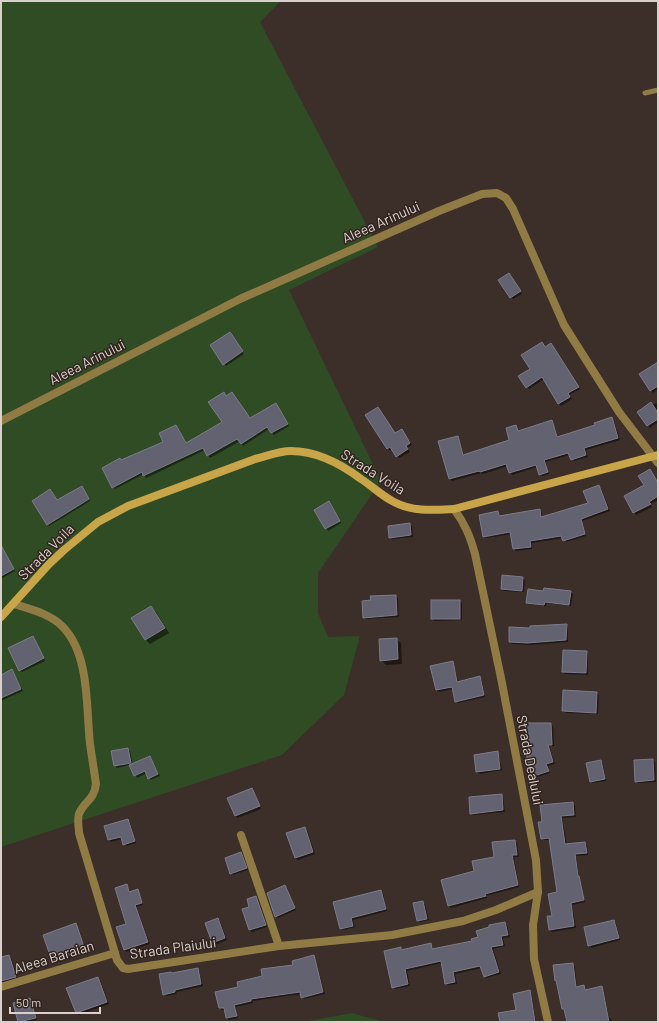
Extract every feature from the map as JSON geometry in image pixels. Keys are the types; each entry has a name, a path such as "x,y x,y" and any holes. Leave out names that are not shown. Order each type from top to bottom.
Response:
{"main road":[{"name":"Strada Voila","path":"1,617 64,550 98,522 115,512 255,459 274,454 291,451 313,454 331,460 348,469 394,503 406,507 428,510 454,509 656,458"}],"street":[{"name":"Aleea Arinului","path":"1,421 240,299 439,211 482,194 497,193 506,198 513,209 564,325 619,412 656,458"},
{"name":"Strada Dealului","path":"454,509 465,524 475,554 501,678 536,860 538,892 533,925 534,959 548,1022"},
{"name":"Strada Plaiului","path":"14,604 37,611 62,626 74,640 81,659 96,784 91,799 79,814 79,833 115,953 119,965 123,968 128,969 279,946 392,935 463,921 496,910 538,892"},
{"path":"241,835 279,946"},
{"name":"Aleea Baraian","path":"1,987 115,953"}],"lane":[{"path":"645,93 658,90"}],"green space":[{"path":"1,1 281,1 260,22 378,247 289,290 381,481 318,573 318,613 328,637 360,636 344,695 282,755 1,847"},
{"path":"352,1013 384,1022 303,1022"}],"building":[{"path":"509,273 521,291 510,298 498,280"},
{"path":"230,332 243,351 223,365 210,345"},
{"path":"542,342 545,347 551,343 579,387 568,393 570,397 558,404 542,377 526,388 518,376 530,369 521,355"},
{"path":"658,362 658,386 650,391 639,374"},
{"path":"224,392 226,396 232,392 250,418 276,403 288,424 271,433 267,427 241,444 237,439 207,456 203,448 143,476 142,472 112,488 102,468 120,458 121,460 163,442 159,433 176,425 186,443 222,422 208,402"},
{"path":"651,402 658,413 658,419 647,426 637,412"},
{"path":"378,407 395,433 402,429 410,443 406,446 408,449 396,457 390,447 387,449 365,415"},
{"path":"612,417 618,438 584,448 586,455 571,460 568,453 544,460 548,472 539,475 536,465 509,473 506,464 449,479 438,441 458,436 463,455 509,440 506,428 516,425 518,431 552,420 557,437 595,425 594,423"},
{"path":"650,469 658,483 658,496 649,502 651,504 633,513 624,496 644,485 638,476"},
{"path":"599,485 608,509 581,519 585,534 563,541 561,536 530,541 531,547 513,549 510,532 483,537 479,515 498,511 499,516 540,509 541,517 588,503 583,491"},
{"path":"82,486 89,499 47,525 32,501 50,489 57,500"},
{"path":"329,501 340,521 325,529 314,510"},
{"path":"410,523 411,535 389,538 388,526"},
{"path":"1,545 14,569 1,576"},
{"path":"502,575 523,577 522,591 501,589"},
{"path":"544,588 571,591 569,605 545,602 544,605 526,603 528,589 543,591"},
{"path":"396,595 397,615 363,618 362,601 371,600 370,596"},
{"path":"431,600 460,600 460,619 431,619"},
{"path":"151,606 165,628 145,640 131,618"},
{"path":"567,624 566,640 527,643 509,642 509,627 530,628 530,626"},
{"path":"33,636 44,658 19,671 8,648"},
{"path":"397,638 398,659 380,661 379,639"},
{"path":"563,650 587,651 586,673 562,672"},
{"path":"453,661 457,682 480,676 484,695 455,702 452,687 436,690 430,666"},
{"path":"12,669 21,689 1,698 1,675"},
{"path":"563,690 597,692 596,713 562,711"},
{"path":"526,723 551,723 552,745 548,745 553,762 546,764 549,771 531,777 526,759"},
{"path":"128,748 131,763 114,766 111,751"},
{"path":"498,751 500,769 476,772 474,755"},
{"path":"150,756 158,774 148,779 145,771 134,776 129,765"},
{"path":"653,759 654,780 635,782 634,760"},
{"path":"601,760 605,779 590,782 586,763"},
{"path":"252,788 260,806 235,816 227,798"},
{"path":"502,794 503,810 470,814 469,797"},
{"path":"573,802 574,815 561,816 565,844 585,842 587,853 575,854 578,876 584,900 571,903 574,926 549,930 547,916 552,916 548,894 557,892 549,838 541,839 538,822 542,822 540,805"},
{"path":"128,819 135,841 123,845 121,837 108,840 104,826"},
{"path":"305,827 313,852 295,858 286,833"},
{"path":"515,840 517,855 512,855 518,885 485,894 486,896 448,906 441,880 474,871 472,861 494,857 492,842"},
{"path":"241,852 247,868 230,874 225,858"},
{"path":"127,884 129,892 138,889 142,903 135,905 148,942 124,950 116,927 126,924 115,888"},
{"path":"285,885 295,908 275,917 267,893"},
{"path":"381,890 386,909 351,918 353,926 340,929 333,902"},
{"path":"256,896 266,925 249,930 242,909 249,907 247,899"},
{"path":"423,901 427,919 417,921 413,903"},
{"path":"218,918 225,938 212,943 205,923"},
{"path":"614,920 619,938 588,946 584,927"},
{"path":"505,922 508,935 501,936 503,945 491,947 499,972 484,977 480,966 453,972 455,982 445,984 441,961 405,969 408,984 392,988 384,951 401,947 401,950 431,943 432,949 472,941 471,939 478,937 476,931 489,927 489,925"},
{"path":"76,923 85,950 52,961 43,935"},
{"path":"9,955 16,977 1,981 1,957"},
{"path":"314,955 323,992 301,998 300,992 251,999 251,1001 234,1005 237,1016 226,1018 224,1008 219,1008 215,992 238,987 237,982 262,976 261,969 293,965 292,961"},
{"path":"573,963 576,987 584,985 585,990 602,986 609,1022 567,1022 564,1009 562,1009 556,980 555,981 553,965"},
{"path":"198,968 201,984 175,990 175,992 163,995 159,974"},
{"path":"98,977 107,1002 76,1013 66,988"},
{"path":"530,990 535,1022 500,1022 498,1013 516,1010 513,994"},
{"path":"30,998 36,1018 18,1022 13,1003"}]}
